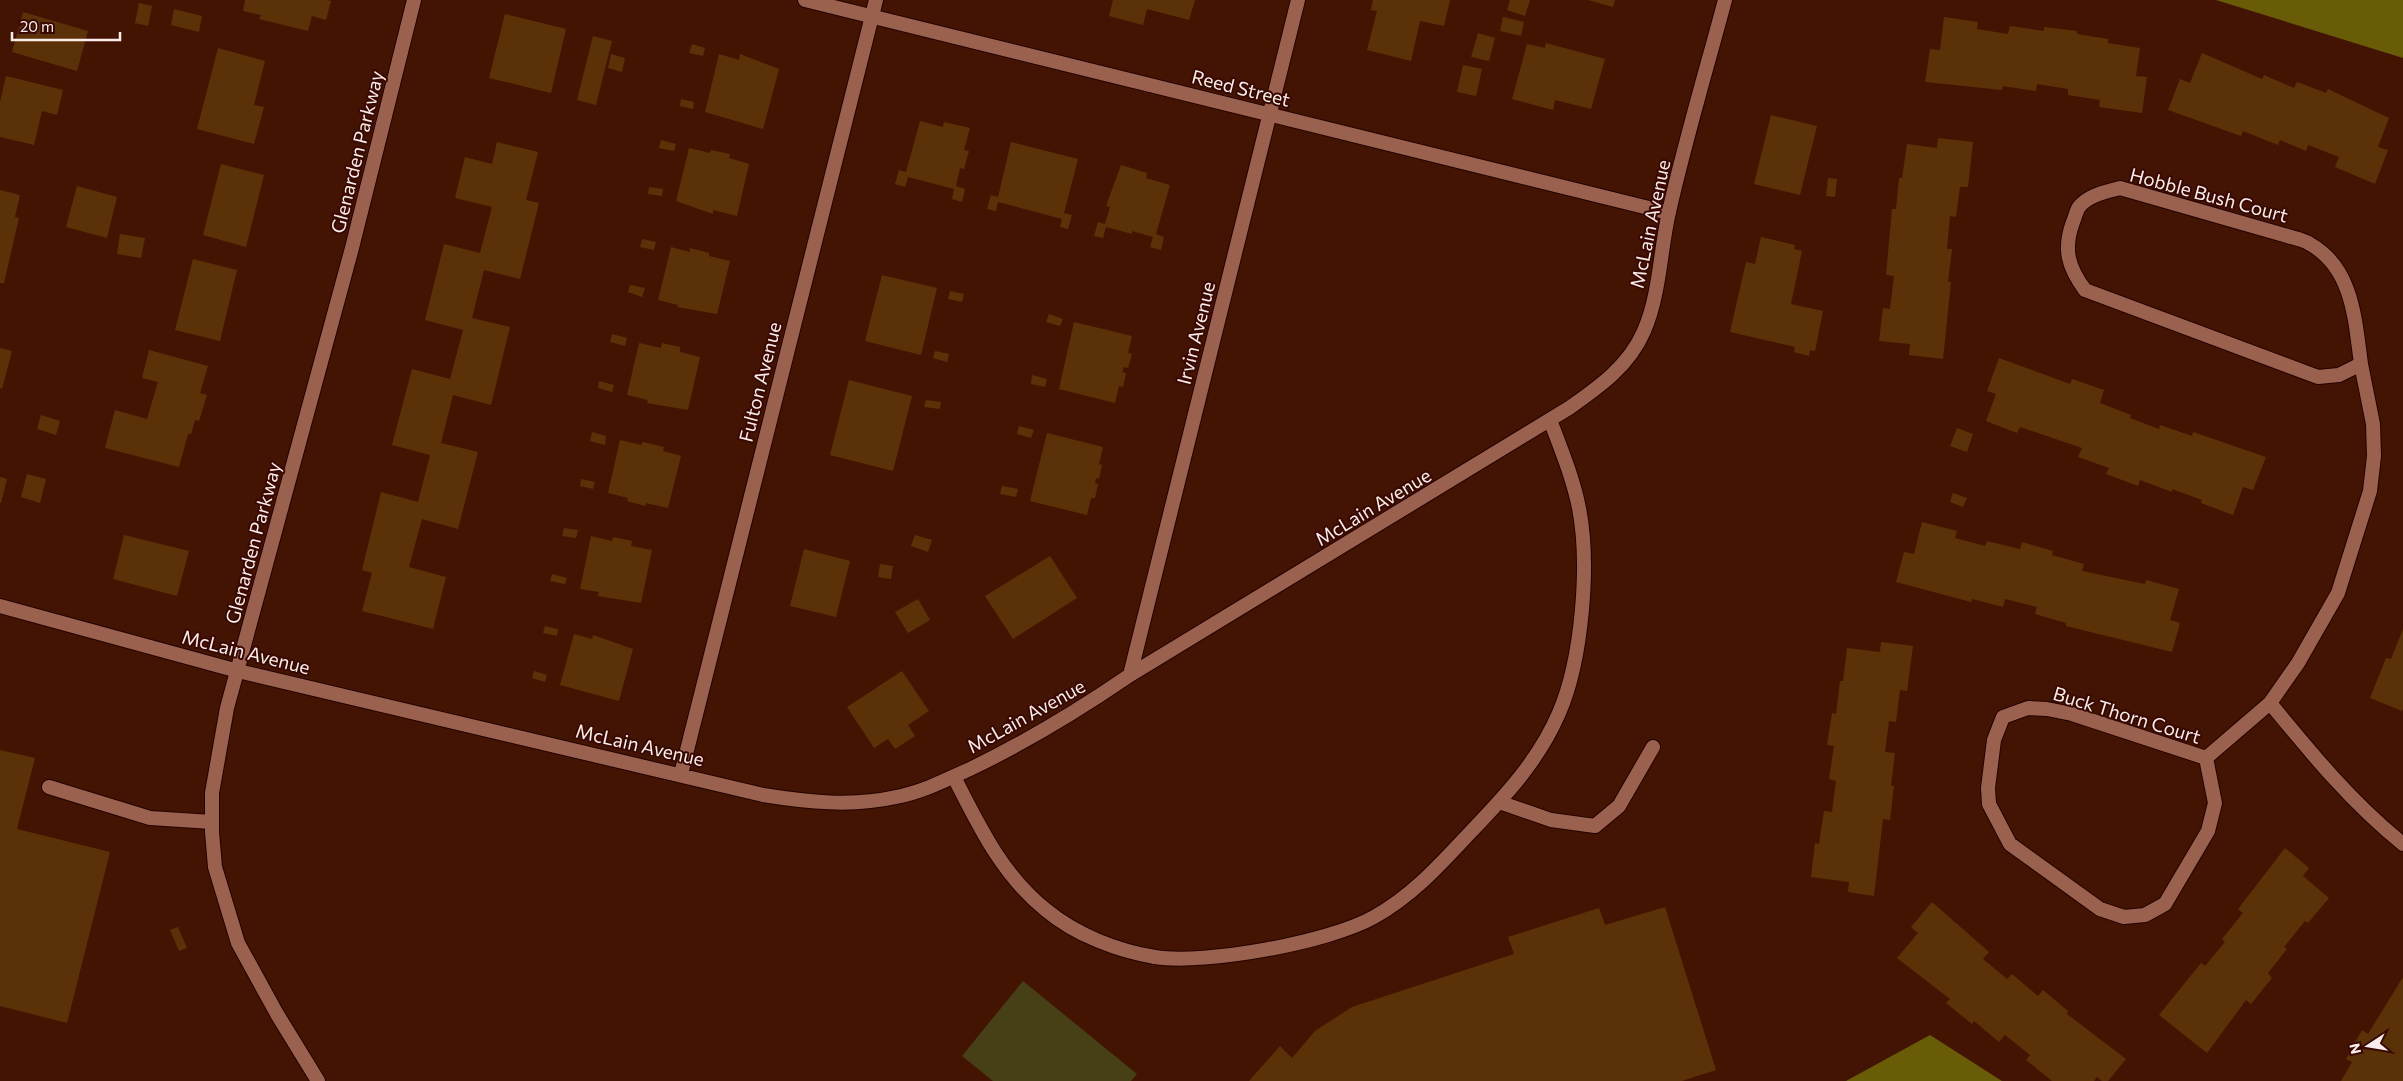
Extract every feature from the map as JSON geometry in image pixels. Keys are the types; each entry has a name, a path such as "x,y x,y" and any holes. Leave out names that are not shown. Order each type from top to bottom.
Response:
{"street":[{"name":"Glenarden Parkway","path":"318,1081 277,1014 238,943 215,867 212,793 219,747 238,671 352,248 414,0"},
{"name":"Reed Street","path":"805,0 1669,213"},
{"name":"Fulton Avenue","path":"681,774 876,0"},
{"name":"Irvin Avenue","path":"1130,675 1298,0"},
{"name":"McLain Avenue","path":"0,606 238,671 681,774 763,795 831,803 895,798 937,784 1011,748 1086,705 1130,675 1550,420 1610,378 1628,358 1644,331 1654,296 1669,213 1725,0"},
{"name":"Hobble Bush Court","path":"2270,703 2298,663 2338,593 2370,491 2374,456 2373,424 2361,364 2354,310 2339,269 2322,252 2308,243 2120,188 2095,195 2079,207 2069,233 2068,252 2072,273 2085,290 2318,377 2339,375 2361,364"},
{"path":"954,777 978,824 1004,868 1048,912 1076,929 1121,950 1159,958 1250,952 1332,933 1372,918 1402,900 1430,875 1499,802 1537,756 1559,712 1573,672 1583,595 1579,510 1570,473 1550,420"},
{"path":"2270,703 2312,755 2355,801 2403,844"},
{"name":"Buck Thorn Court","path":"2206,758 2270,703"},
{"name":"Buck Thorn Court","path":"2028,708 2047,709 2072,714 2206,758 2215,803 2208,831 2165,904 2145,915 2124,917 2100,909 2010,844 1989,804 1988,788 1994,740 2003,717 2028,708"},
{"path":"1499,802 1551,820 1595,826 1619,806 1653,747"},
{"path":"49,787 150,818 212,822"}],"shaded area":[{"path":"2216,0 2403,0 2403,58"},
{"path":"1023,981 1137,1074 1131,1081 993,1081 962,1056"},
{"path":"1930,1035 2002,1081 1846,1081"}],"building":[{"path":"245,0 331,1 326,20 312,16 308,31 259,19 261,15 243,11"},
{"path":"1113,0 1195,0 1189,20 1147,9 1143,25 1109,16"},
{"path":"1373,0 1450,0 1444,26 1420,21 1411,61 1367,50 1377,11 1371,10"},
{"path":"1510,0 1530,0 1525,16 1507,10"},
{"path":"1588,0 1615,0 1613,7"},
{"path":"139,3 152,6 148,26 135,23"},
{"path":"174,9 202,16 199,32 171,25"},
{"path":"23,12 88,31 77,71 12,52"},
{"path":"505,14 566,29 551,93 489,78"},
{"path":"1503,17 1524,22 1521,36 1500,31"},
{"path":"1944,17 1978,22 1977,29 2008,34 2010,26 2044,31 2044,27 2077,31 2077,34 2108,39 2108,43 2140,48 2136,76 2147,77 2142,113 2099,107 2100,100 2068,95 2068,89 2037,84 2036,91 2003,86 2002,90 1925,82 1930,49 1940,50"},
{"path":"1478,33 1495,38 1489,61 1471,57"},
{"path":"593,36 612,41 596,105 577,100"},
{"path":"1546,43 1605,59 1591,109 1555,100 1553,110 1512,99 1527,44 1545,48"},
{"path":"692,44 705,48 703,56 689,53"},
{"path":"218,48 265,61 254,105 264,107 254,144 197,129"},
{"path":"2202,53 2262,79 2264,75 2294,88 2297,82 2326,93 2328,89 2389,118 2378,147 2388,150 2375,184 2335,167 2339,157 2308,145 2306,151 2280,140 2278,145 2243,131 2241,136 2168,110 2180,79 2190,83"},
{"path":"611,54 625,58 622,72 608,68"},
{"path":"719,54 739,60 740,54 779,69 763,129 705,112"},
{"path":"1463,65 1482,69 1476,96 1457,92"},
{"path":"6,76 63,90 57,115 42,111 34,145 0,137 0,102"},
{"path":"681,99 694,102 693,109 680,106"},
{"path":"1771,115 1817,126 1800,195 1754,184"},
{"path":"920,121 943,127 944,122 970,128 964,150 969,151 964,169 960,168 956,186 965,189 962,202 952,199 954,189 908,177 905,187 895,184 899,170 906,172"},
{"path":"1938,138 1973,142 1968,187 1960,187 1956,217 1950,216 1947,249 1952,249 1948,282 1951,282 1943,359 1909,355 1910,344 1879,341 1883,308 1890,309 1894,276 1886,275 1892,209 1896,209 1899,178 1902,178 1907,144 1937,148"},
{"path":"661,140 676,144 674,151 659,148"},
{"path":"497,142 538,152 526,200 539,203 520,279 484,270 472,318 510,327 491,405 453,395 441,443 478,452 458,529 422,519 409,567 446,577 433,629 362,611 372,573 362,570 381,492 418,502 430,455 392,445 412,369 450,379 463,330 425,320 444,244 480,253 492,207 455,198 465,157 492,164"},
{"path":"1011,142 1078,159 1064,213 1072,215 1068,229 1060,227 1062,219 998,202 996,211 987,209 991,195 998,197"},
{"path":"689,148 710,153 711,150 730,154 729,158 749,164 737,216 713,210 713,214 676,201"},
{"path":"221,164 264,175 246,247 203,235"},
{"path":"1121,165 1147,173 1146,178 1170,185 1156,234 1164,237 1161,250 1150,247 1153,237 1132,231 1132,234 1106,227 1103,238 1094,236 1098,222 1105,224 1110,207 1106,206"},
{"path":"1828,178 1837,179 1835,197 1826,196"},
{"path":"77,186 117,197 107,238 66,227"},
{"path":"649,187 663,189 662,196 648,194"},
{"path":"0,190 20,195 15,217 19,218 4,283 0,283"},
{"path":"120,234 145,238 141,258 117,254"},
{"path":"1761,237 1795,245 1794,249 1802,251 1791,304 1823,311 1815,351 1810,350 1809,356 1794,352 1795,347 1730,332 1746,262 1755,264"},
{"path":"642,239 656,242 654,250 640,247"},
{"path":"671,247 690,252 690,248 709,253 709,256 730,261 717,314 677,307 678,305 658,300"},
{"path":"193,259 237,270 220,341 175,330"},
{"path":"882,275 937,288 921,355 865,341"},
{"path":"630,285 645,288 642,297 628,292"},
{"path":"950,291 964,294 962,302 948,299"},
{"path":"1049,314 1063,319 1060,326 1046,322"},
{"path":"1074,322 1132,336 1128,353 1132,354 1128,368 1124,367 1122,372 1126,373 1123,387 1119,386 1115,403 1059,389"},
{"path":"612,334 627,338 625,346 610,342"},
{"path":"639,343 661,348 662,343 680,347 680,352 700,357 688,410 647,403 648,400 627,395"},
{"path":"0,348 12,351 2,389 0,388"},
{"path":"149,350 208,366 200,393 207,395 199,421 195,420 191,434 188,434 179,467 105,448 115,410 147,419 158,382 142,378"},
{"path":"935,351 949,354 947,362 933,358"},
{"path":"1999,358 2070,384 2072,379 2104,390 2100,403 2131,415 2130,418 2159,429 2160,425 2192,436 2193,432 2266,457 2253,490 2243,487 2233,515 2201,503 2202,500 2172,489 2172,492 2140,480 2138,486 2106,474 2109,468 2078,457 2082,448 2020,427 2017,433 1986,421 1996,394 1987,391"},
{"path":"1032,375 1047,379 1045,387 1031,384"},
{"path":"849,380 912,396 893,471 830,455"},
{"path":"599,381 614,385 612,392 598,388"},
{"path":"926,400 941,402 940,409 924,407"},
{"path":"41,415 60,421 56,435 37,429"},
{"path":"1019,426 1034,430 1031,438 1017,434"},
{"path":"1957,428 1973,434 1967,452 1950,446"},
{"path":"592,432 606,436 605,445 590,441"},
{"path":"1047,433 1103,447 1099,464 1102,465 1099,479 1096,478 1095,483 1098,484 1095,498 1091,498 1087,515 1030,501"},
{"path":"620,440 641,445 643,442 664,447 663,451 681,456 668,508 646,503 645,506 627,501 628,498 608,493"},
{"path":"27,474 46,479 40,503 21,497"},
{"path":"0,477 7,479 1,503 0,503"},
{"path":"581,479 595,482 593,489 580,486"},
{"path":"1002,486 1018,489 1016,497 1000,494"},
{"path":"1953,493 1967,498 1963,507 1950,502"},
{"path":"1922,522 1957,531 1955,538 1985,546 1987,541 2020,549 2022,542 2053,551 2052,555 2084,564 2082,571 2145,584 2146,580 2179,589 2170,620 2180,623 2172,652 2066,626 2066,623 2035,614 2037,607 2005,599 2003,607 1972,599 1971,602 1896,582 1904,552 1914,554"},
{"path":"564,528 578,530 576,538 562,536"},
{"path":"124,535 189,551 177,596 113,579"},
{"path":"915,535 932,540 928,552 911,546"},
{"path":"591,536 612,541 613,537 632,541 631,546 652,550 641,603 598,596 599,592 580,589"},
{"path":"804,549 850,561 836,617 790,606"},
{"path":"1050,556 1077,598 1013,639 985,596"},
{"path":"880,564 893,566 891,579 878,577"},
{"path":"552,574 567,578 565,584 550,581"},
{"path":"918,599 930,620 908,633 895,612"},
{"path":"545,626 558,629 557,636 543,633"},
{"path":"2403,629 2402,711 2370,698 2386,658 2391,659"},
{"path":"574,634 592,639 593,635 633,649 619,701 560,685"},
{"path":"1881,642 1913,646 1907,691 1900,690 1896,722 1889,721 1885,752 1895,753 1891,786 1894,786 1890,820 1883,819 1874,896 1848,892 1849,882 1811,877 1815,843 1819,844 1824,811 1832,812 1836,781 1829,779 1834,746 1827,745 1832,713 1836,714 1840,681 1843,681 1847,648 1880,652"},
{"path":"534,671 547,675 545,682 532,678"},
{"path":"902,671 929,711 908,725 915,736 895,749 888,739 874,748 847,707"},
{"path":"0,750 35,758 17,829 110,852 67,1023 0,1006"},
{"path":"2285,848 2309,868 2303,876 2329,898 2308,923 2305,921 2284,947 2287,949 2268,973 2272,978 2251,1004 2246,1000 2207,1053 2159,1015 2201,963 2205,966 2225,942 2222,939 2243,913 2238,909"},
{"path":"1932,902 1989,952 1983,959 2007,979 2012,974 2038,996 2043,990 2068,1011 2067,1014 2126,1059 2108,1081 2102,1081 2097,1077 2094,1081 2052,1081 2026,1060 2030,1055 2005,1035 1999,1042 1974,1021 1972,1024 1946,1003 1950,999 1897,958 1918,933 1911,927"},
{"path":"1665,907 1716,1070 1682,1081 1249,1081 1280,1046 1292,1058 1315,1031 1352,1007 1514,954 1508,937 1599,908 1605,925"},
{"path":"178,927 187,948 179,951 170,930"},
{"path":"2403,977 2403,1081 2341,1081 2352,1062 2346,1059 2362,1030 2368,1034"}]}
